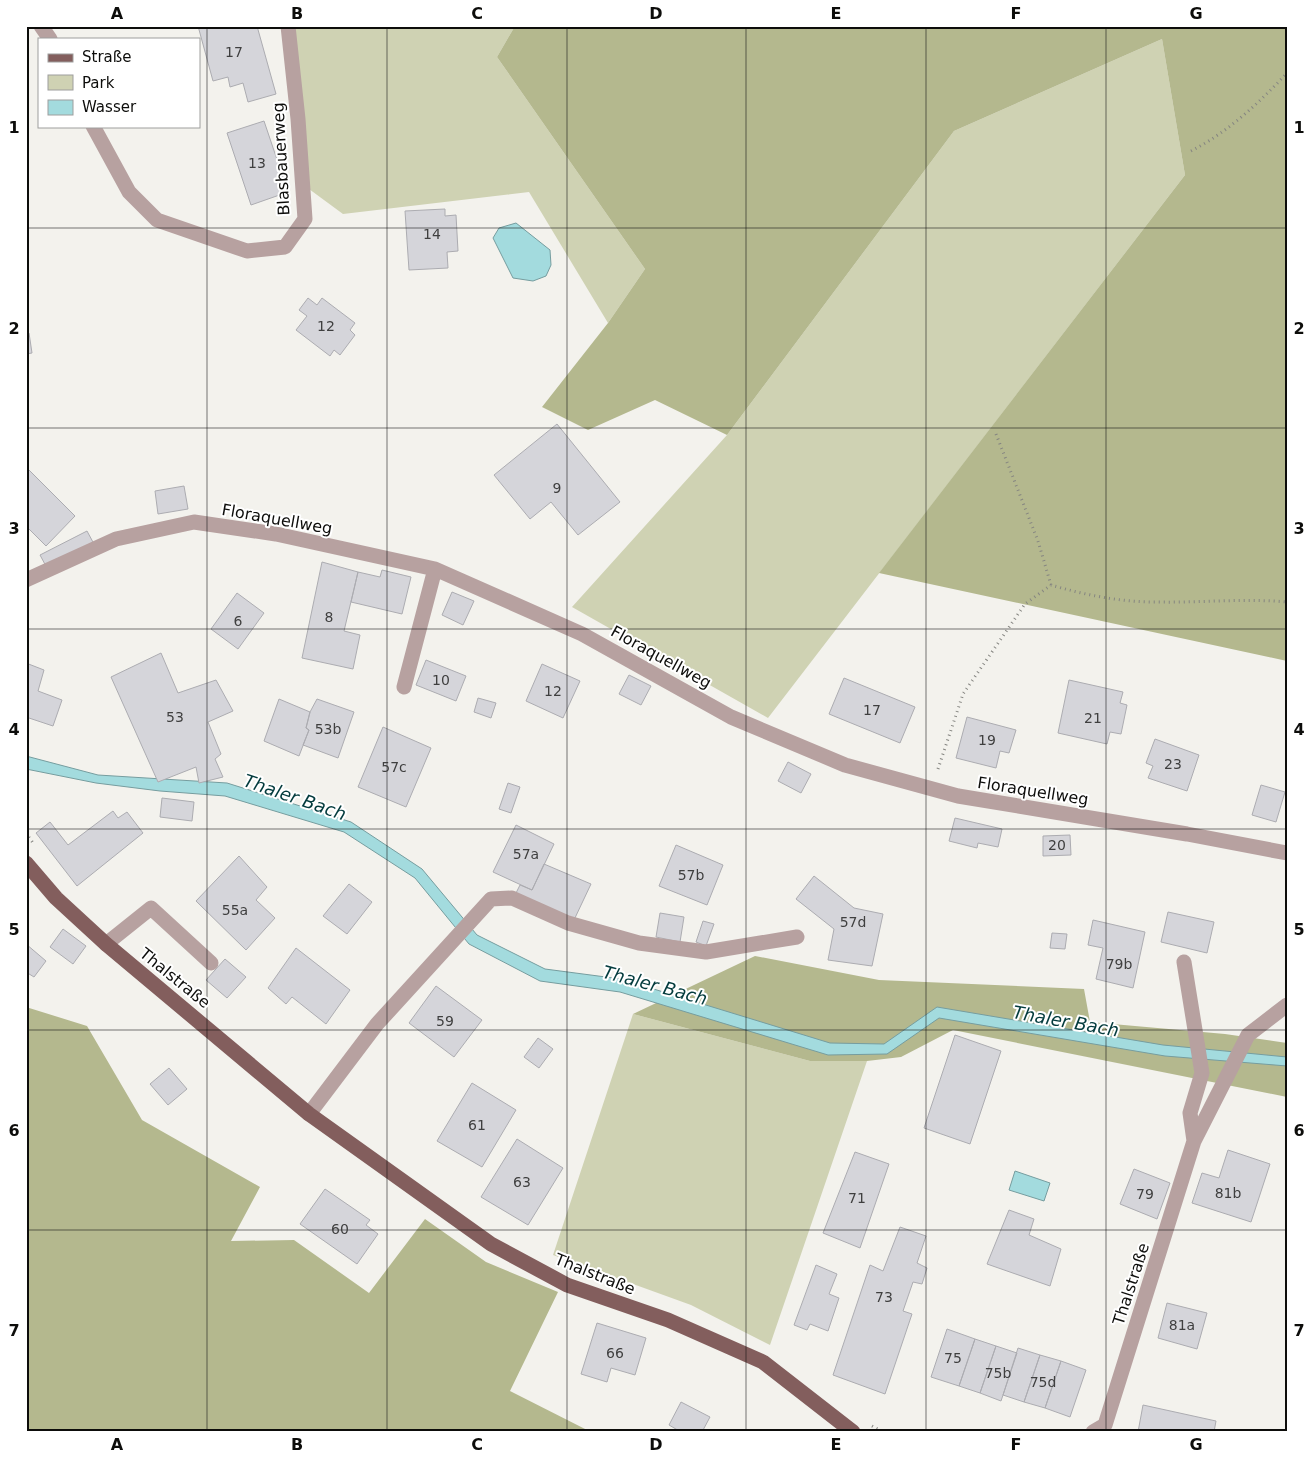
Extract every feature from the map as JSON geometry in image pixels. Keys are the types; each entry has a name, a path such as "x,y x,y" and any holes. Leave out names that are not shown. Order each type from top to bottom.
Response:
{"main road":[{"name":"Thalstraße","path":"26,863 56,898 106,944 309,1114 491,1244 567,1285 668,1320 763,1362 853,1432"}],"street":[{"path":"41,26 49,38"},
{"name":"Blasbauerweg","path":"94,128 129,192 157,220 248,251 285,247 305,219 298,118 288,26"},
{"name":"Floraquellweg","path":"26,580 116,539 194,522 276,534 435,569 582,634 731,717 845,765 958,796 1287,852"},
{"path":"404,687 435,569"},
{"path":"309,1114 377,1024 447,948 475,914 491,899 512,898 568,923 639,944 706,952 797,937"},
{"path":"106,944 151,908 211,963"},
{"name":"Thalstraße","path":"1184,962 1197,1030 1202,1072 1190,1114 1194,1141"},
{"name":"Thalstraße","path":"1093,1432 1105,1425 1194,1141 1217,1099 1228,1070 1248,1035 1287,1005"},
{"path":"1197,1092 1217,1099"}],"path":[{"path":"1191,151 1217,138 1265,97 1287,74"},
{"path":"996,434 1038,541 1050,585"},
{"path":"1050,585 1087,596 1154,602 1265,600 1287,602"},
{"path":"932,789 963,694 1024,604 1050,585"},
{"path":"26,832 35,845"},
{"path":"867,1423 882,1432"}],"green space":[{"path":"294,26 515,26 497,57 645,269 608,323 529,192 343,214 309,189"},
{"path":"515,26 1287,26 1287,661 879,573 1185,175 1162,39 954,131 727,435 655,400 588,430 542,407 608,323 645,269 497,57"},
{"path":"1162,39 1185,175 768,718 572,607 727,435 954,131"},
{"path":"755,956 879,980 1084,989 1090,1022 1225,1034 1287,1043 1287,1097 953,1030 901,1057 867,1061 810,1061 633,1014"},
{"path":"26,1007 87,1026 142,1120 260,1187 231,1241 294,1240 369,1293 425,1219 486,1262 558,1292 510,1391 591,1432 26,1432"},
{"path":"633,1014 810,1061 867,1061 770,1345 691,1305 553,1255"}],"water":[{"path":"516,223 550,250 551,265 546,276 533,281 513,278 493,238 499,228"},
{"path":"26,756 98,775 227,783 351,822 422,869 477,935 545,969 621,979 830,1043 884,1044 937,1007 1163,1045 1287,1057 1287,1066 1165,1056 939,1018 887,1054 828,1055 620,992 540,981 469,944 415,878 344,832 225,796 160,791 96,783 26,769"},
{"path":"1015,1171 1050,1183 1044,1201 1009,1190"}],"building":[{"path":"198,26 257,26 276,94 248,102 243,83 230,87 228,77 213,81"},
{"path":"264,121 288,192 251,205 227,133"},
{"path":"445,209 445,216 456,215 458,251 447,252 448,268 409,270 405,211"},
{"path":"308,298 317,305 322,298 355,323 350,330 355,335 340,355 334,350 330,356 296,330 307,316 299,310"},
{"path":"26,333 29,333 32,353 26,354"},
{"path":"557,424 620,502 578,535 551,502 530,519 494,475"},
{"path":"26,467 75,516 46,546 26,526"},
{"path":"184,486 188,509 158,514 155,491"},
{"path":"87,531 94,544 47,568 40,555"},
{"path":"322,562 358,572 344,631 360,635 353,669 302,658"},
{"path":"382,570 411,577 402,614 351,602 358,572 380,577"},
{"path":"452,592 474,601 463,625 442,615"},
{"path":"237,593 264,613 238,649 211,629"},
{"path":"161,653 178,693 216,680 233,711 208,722 221,754 215,759 223,777 199,783 196,767 158,782 111,677"},
{"path":"426,660 466,676 456,701 416,685"},
{"path":"26,663 44,670 38,691 62,700 53,726 26,717"},
{"path":"542,664 580,681 563,718 526,701"},
{"path":"629,675 651,686 641,705 619,694"},
{"path":"844,678 915,707 900,743 829,714"},
{"path":"1069,680 1123,692 1120,703 1127,705 1121,734 1110,732 1107,744 1058,733"},
{"path":"478,698 496,703 491,718 474,712"},
{"path":"279,699 310,712 306,728 309,730 299,756 264,741"},
{"path":"317,699 354,712 338,758 303,745 309,730 306,728 310,712"},
{"path":"967,717 1016,730 1009,753 1000,751 996,768 956,758"},
{"path":"383,727 431,748 406,807 358,787"},
{"path":"1155,739 1199,755 1187,791 1148,778 1153,766 1146,763"},
{"path":"788,762 811,774 801,793 778,781"},
{"path":"508,783 520,787 511,813 499,809"},
{"path":"1261,785 1285,792 1276,822 1252,815"},
{"path":"162,798 194,802 192,821 160,817"},
{"path":"113,811 118,818 127,812 143,833 77,886 36,833 50,822 68,845"},
{"path":"955,818 1002,829 998,847 978,843 977,848 949,841"},
{"path":"516,825 554,844 532,890 493,872"},
{"path":"1070,835 1071,855 1043,856 1043,836"},
{"path":"676,845 723,865 707,905 659,886"},
{"path":"239,856 267,887 256,900 275,918 246,950 196,901"},
{"path":"544,864 591,884 574,920 516,893 520,885 532,890"},
{"path":"814,876 854,908 883,914 872,966 828,960 834,929 796,899"},
{"path":"349,884 372,902 347,934 323,916"},
{"path":"1168,912 1214,922 1207,953 1161,942"},
{"path":"660,913 684,917 680,942 656,937"},
{"path":"1093,920 1145,932 1133,988 1096,979 1103,948 1088,945"},
{"path":"703,921 714,924 706,946 696,942"},
{"path":"63,929 86,946 73,964 50,947"},
{"path":"1052,933 1067,934 1065,949 1050,948"},
{"path":"26,944 46,961 34,977 26,972"},
{"path":"296,948 350,990 326,1024 292,997 286,1004 268,988"},
{"path":"225,959 246,977 227,998 206,980"},
{"path":"436,986 482,1020 454,1057 409,1023"},
{"path":"955,1035 1001,1051 970,1144 924,1128"},
{"path":"538,1038 553,1049 539,1068 524,1057"},
{"path":"169,1068 187,1089 168,1105 150,1084"},
{"path":"472,1083 516,1110 482,1167 437,1141"},
{"path":"517,1139 563,1168 528,1225 481,1197"},
{"path":"1228,1150 1270,1164 1251,1222 1192,1203 1202,1173 1219,1178"},
{"path":"855,1152 889,1164 860,1248 823,1233"},
{"path":"1134,1169 1170,1183 1157,1219 1120,1204"},
{"path":"325,1189 370,1220 366,1225 378,1234 357,1264 300,1224"},
{"path":"1009,1210 1034,1219 1029,1235 1061,1249 1050,1286 987,1264"},
{"path":"900,1227 926,1236 917,1263 927,1268 922,1284 913,1282 903,1311 912,1314 885,1394 833,1375 870,1265 883,1271"},
{"path":"816,1265 837,1274 829,1294 839,1298 828,1331 810,1324 807,1330 794,1325"},
{"path":"1167,1303 1207,1313 1197,1349 1158,1338"},
{"path":"597,1323 646,1338 635,1375 611,1368 607,1382 581,1374"},
{"path":"947,1329 975,1339 959,1386 931,1377"},
{"path":"975,1339 996,1346 980,1393 959,1386"},
{"path":"996,1346 1017,1353 1001,1401 980,1393"},
{"path":"1018,1348 1040,1355 1024,1402 1003,1395"},
{"path":"1040,1355 1061,1361 1045,1408 1024,1402"},
{"path":"1061,1361 1086,1370 1070,1417 1045,1408"},
{"path":"681,1402 710,1417 702,1432 681,1432 669,1425"},
{"path":"1143,1405 1216,1421 1214,1432 1138,1432"}],"water label":[{"name":"Thaler Bach","path":"295,797"},
{"name":"Thaler Bach","path":"655,985"},
{"name":"Thaler Bach","path":"1066,1021"}]}
